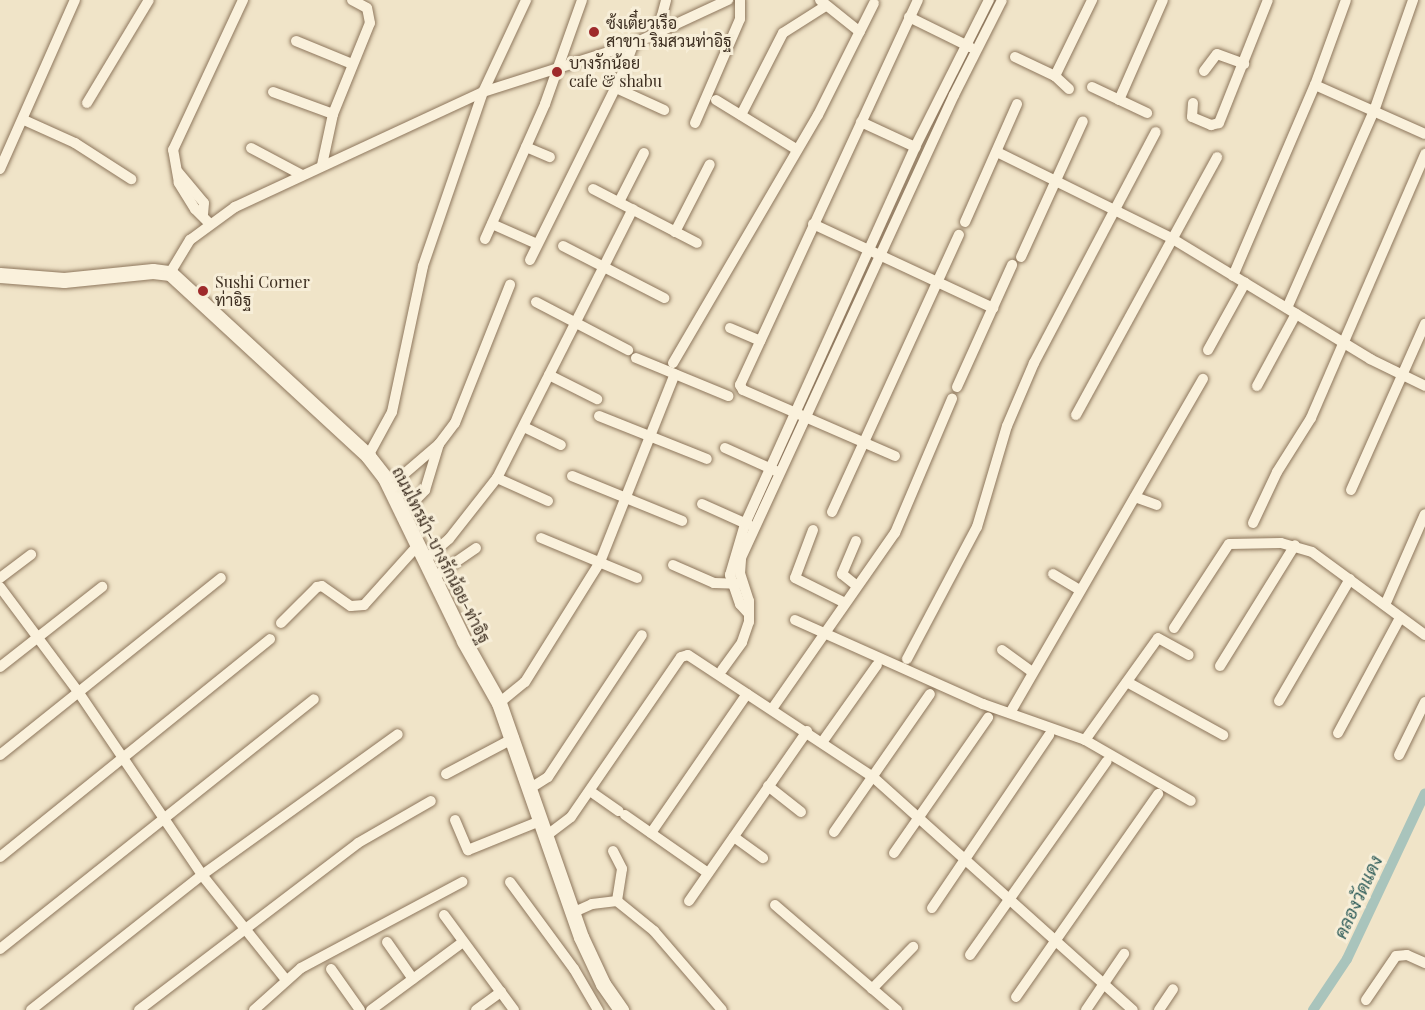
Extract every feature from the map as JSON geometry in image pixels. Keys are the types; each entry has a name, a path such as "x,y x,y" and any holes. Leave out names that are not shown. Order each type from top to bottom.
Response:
{"street":[{"path":"0,169 4,152 24,120 75,0"},
{"path":"87,103 149,0"},
{"path":"210,224 203,214 195,209 179,183 174,150 243,0"},
{"path":"322,165 333,114 370,15 367,8 352,0"},
{"path":"368,456 392,412 423,266 483,92 526,0"},
{"path":"485,239 559,67 582,0"},
{"path":"657,34 666,0"},
{"path":"0,275 64,280 153,271 170,273 181,250 210,224 235,207 483,92 633,44 728,0"},
{"path":"694,123 740,19 740,0"},
{"path":"895,456 741,388 813,224 918,0"},
{"path":"800,415 868,249 964,44 989,0"},
{"path":"722,669 742,642 748,614 738,584 741,558 749,526 800,415 1002,0"},
{"path":"1055,76 1092,0"},
{"path":"1119,100 1163,0"},
{"path":"1193,103 1192,117 1216,126 1244,64 1268,0"},
{"path":"1233,276 1315,86 1346,0"},
{"path":"1257,386 1291,311 1374,111 1413,0"},
{"path":"741,115 783,33 822,3 860,32"},
{"path":"499,703 525,682 600,562 650,436 674,368 874,3"},
{"path":"909,17 976,50"},
{"path":"296,41 352,64"},
{"path":"530,260 616,88 633,44"},
{"path":"1204,71 1217,54 1244,64"},
{"path":"1016,57 1055,76 1069,89"},
{"path":"1315,86 1425,134"},
{"path":"1092,87 1147,113"},
{"path":"616,88 664,110"},
{"path":"273,92 333,114"},
{"path":"716,100 796,149"},
{"path":"965,222 1017,105"},
{"path":"24,120 75,143 131,179"},
{"path":"957,387 1083,121"},
{"path":"861,122 915,147"},
{"path":"907,659 977,526 1007,426 1029,373 1117,210 1156,132"},
{"path":"526,147 550,157"},
{"path":"251,148 302,175"},
{"path":"997,152 1173,239 1344,343 1425,386"},
{"path":"619,202 644,153"},
{"path":"1253,523 1278,472 1311,418 1425,154"},
{"path":"1076,415 1217,158"},
{"path":"675,232 710,164"},
{"path":"593,189 697,243"},
{"path":"427,558 449,539 497,478 633,209"},
{"path":"492,224 537,244"},
{"path":"813,224 993,308"},
{"path":"832,512 960,235"},
{"path":"563,246 664,298"},
{"name":"ถนนไทรม้า-บางรักน้อย-ท่าอิฐ","path":"170,273 368,456 389,487 499,703 514,738 529,789 572,913 603,984 621,1010"},
{"path":"1208,350 1245,283"},
{"path":"389,487 439,444 455,423 510,285"},
{"path":"536,302 628,350"},
{"path":"1351,490 1425,324"},
{"path":"730,328 760,341"},
{"path":"636,358 674,368 728,396"},
{"path":"549,375 597,399"},
{"path":"1010,713 1203,379"},
{"path":"772,709 895,533 952,399"},
{"path":"598,416 707,459"},
{"path":"524,427 561,445"},
{"path":"403,513 425,490 439,444"},
{"path":"725,448 775,470"},
{"path":"572,476 682,521"},
{"path":"497,478 548,501"},
{"path":"1135,497 1157,505"},
{"path":"702,504 749,526"},
{"path":"1385,605 1425,514"},
{"path":"813,530 795,579 845,603"},
{"path":"541,538 636,578"},
{"path":"856,541 842,574 857,586"},
{"path":"281,623 317,587 322,586 351,606 363,604 419,544"},
{"path":"1174,628 1229,544 1295,545 1312,552 1425,635"},
{"path":"1220,666 1295,545"},
{"path":"434,578 476,548"},
{"path":"0,579 31,555"},
{"path":"673,565 714,583 738,584"},
{"path":"1053,574 1080,590"},
{"path":"0,755 221,578"},
{"path":"1279,701 1350,579"},
{"path":"0,587 79,693 202,875 246,927 286,980"},
{"path":"0,667 102,587"},
{"path":"1338,733 1400,618"},
{"path":"795,620 825,631 1010,713 1085,740 1191,801"},
{"path":"529,789 548,777 642,635"},
{"path":"1085,740 1158,638 1189,656"},
{"path":"0,857 270,639"},
{"path":"1002,650 1032,672"},
{"path":"455,819 468,850 568,820 684,654 823,741 873,777 1133,1010"},
{"path":"823,741 877,665"},
{"path":"1127,682 1222,735"},
{"path":"651,833 747,694"},
{"path":"834,832 930,694"},
{"path":"0,948 314,699"},
{"path":"1399,755 1425,702"},
{"path":"894,853 988,718"},
{"path":"689,901 807,731"},
{"path":"31,1010 202,875 398,734"},
{"path":"932,908 1049,735"},
{"path":"446,774 514,738"},
{"path":"970,955 1107,762"},
{"path":"768,786 801,812"},
{"path":"590,791 708,873"},
{"path":"1016,997 1158,794"},
{"path":"139,1010 358,843 431,801"},
{"path":"734,837 763,858"},
{"path":"613,851 622,869 617,901"},
{"path":"254,1010 301,968 462,882"},
{"path":"510,882 574,969 598,1010"},
{"path":"572,913 592,904 617,901 654,931 722,1010"},
{"path":"775,905 897,1010"},
{"path":"444,915 514,1010"},
{"path":"387,942 413,979"},
{"path":"371,1010 463,942"},
{"path":"872,989 913,947"},
{"path":"1086,1010 1124,954"},
{"path":"1366,1000 1396,956 1407,955 1425,963"},
{"path":"331,969 360,1010"},
{"path":"1159,1010 1173,989"},
{"path":"476,1010 501,992"}],"waterway":[{"name":"คลองวัดแดง","path":"1313,1010 1347,959 1425,793"}],"place":[{"name":"ซ้งเตี๋ยวเรือ สาขา1 ริมสวนท่าอิฐ","path":"594,32"},
{"name":"บางรักน้อย cafe & shabu","path":"557,72"},
{"name":"Sushi Corner ท่าอิฐ","path":"203,291"}]}
